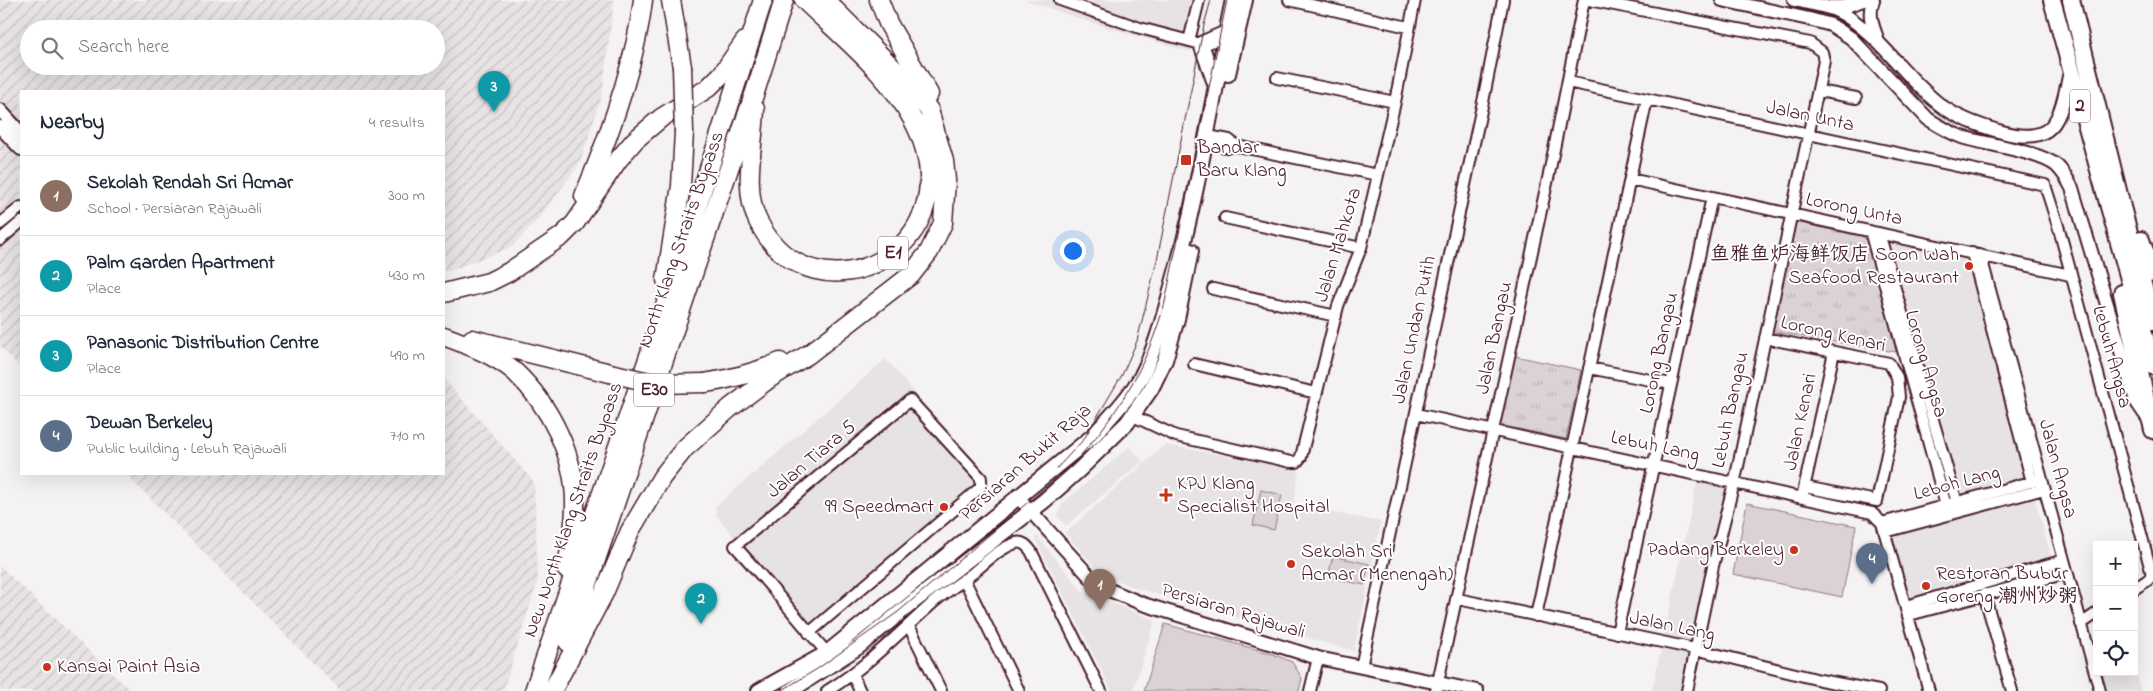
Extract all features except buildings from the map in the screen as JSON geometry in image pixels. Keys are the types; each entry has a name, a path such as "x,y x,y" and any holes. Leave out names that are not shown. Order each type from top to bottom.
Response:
{"highway":[{"path":"562,236 580,203 593,173 622,88 640,24 643,0"},
{"path":"667,300 665,273 681,186 684,132 682,67 671,0"},
{"name":"New North Klang Straits Bypass","path":"534,691 667,300 764,0"},
{"name":"North Klang Straits Bypass","path":"552,691 756,89 784,0"},
{"path":"879,0 888,23 942,119 952,159 952,187 943,223"},
{"name":"2","path":"2052,0 2070,72 2153,321"},
{"name":"2","path":"2071,0 2116,210 2153,366"},
{"name":"North Klang Straits Bypass","path":"552,691 604,593 630,531 662,477 686,448 730,408 832,336 911,275 929,252 943,223 946,180 944,160 929,110 910,84 815,4"},
{"name":"E1","path":"756,89 754,140 749,177 752,206 765,234 775,246 788,256 814,269 829,272 846,272 862,269 891,254 909,237 922,219 928,198 930,179 924,146 906,109 888,84 815,4"},
{"path":"445,293 489,282 509,272 562,236 574,223 618,160 635,140 661,118 708,88 722,74 756,22"},
{"path":"2116,210 2112,252 2152,427"},
{"path":"2116,210 2139,236 2153,272"},
{"path":"445,335 475,340 658,384 705,383 728,380 756,372 832,336"},
{"path":"445,335 494,358 519,377 541,404 553,423 573,476 576,504 573,540 553,619 549,647"}],"main road":[{"name":"Persiaran Bukit Raja","path":"758,691 826,653 1093,436 1125,401 1141,376 1160,329 1179,263 1233,0"},
{"name":"Persiaran Bukit Raja","path":"790,691 858,647 1030,511 1079,470 1133,416 1151,389 1165,360 1176,319 1245,0"},
{"path":"1216,88 1195,43 1226,33"}],"street":[{"path":"1060,0 1140,28 1195,43 1199,0"},
{"path":"1289,0 1408,26"},
{"name":"Jalan Mahkota","path":"1133,416 1176,436 1291,462 1297,462 1301,457 1336,316 1361,248 1395,102 1408,26 1415,0"},
{"name":"Jalan Undan Putih","path":"1361,667 1484,97 1503,0"},
{"name":"Jalan Bangau","path":"1437,687 1458,600 1584,0"},
{"name":"Lebuh Bangau","path":"1589,0 1810,43 1822,52 1824,61 1810,135 1687,691"},
{"path":"1722,0 1809,18 1831,25 1851,38 1928,118 1940,126 1962,136 2042,158 2056,165 2066,176 2072,188 2136,401 2152,427"},
{"path":"1794,0 1825,7 1848,16 1878,41 1940,104 1969,121 2018,136 2027,138 2040,135 2052,125 2063,104 2070,72"},
{"path":"1825,7 1843,7 1863,0"},
{"path":"1873,0 1870,12 1872,25 1878,41"},
{"path":"1277,78 1395,102"},
{"name":"Jalan Unta","path":"1568,82 2045,185"},
{"path":"1819,91 1856,98"},
{"path":"1536,616 1647,99"},
{"path":"0,110 20,131"},
{"path":"0,127 20,148"},
{"path":"1213,141 1229,140 1237,146 1378,175"},
{"name":"Lorong Unta","path":"1630,180 2070,275"},
{"name":"Lebuh Angsa","path":"2045,185 2059,229 2152,575 2138,586"},
{"name":"Lorong Bangau","path":"1617,633 1712,197"},
{"path":"0,224 20,208"},
{"path":"1224,218 1361,248"},
{"path":"0,240 20,223"},
{"name":"Lorong Angsa","path":"1874,232 1951,505"},
{"name":"Jalan Angsa","path":"1976,255 2039,484 2064,560 2100,691"},
{"path":"1212,289 1336,316"},
{"name":"Lorong Kenari","path":"1765,338 1889,363 1897,377 1899,397 1877,502 1805,487"},
{"name":"Jalan Kenari","path":"1802,498 1834,352"},
{"path":"1194,364 1316,393"},
{"path":"1589,368 1671,384"},
{"name":"Jalan Tiara 5","path":"910,400 982,478 981,487 809,633 780,595 735,546 910,400"},
{"name":"Lebuh Lang","path":"1416,414 1872,513 1883,527"},
{"path":"1927,691 1908,610 1883,527 2039,484"},
{"name":"Leboh Lang","path":"1883,527 1951,505 2039,484"},
{"name":"Persiaran Rajawali","path":"1017,496 1100,586 1143,604 1318,658 1437,687 1477,691"},
{"path":"827,691 853,676 936,600 995,555 1015,543 1021,542 1027,545 1031,551 1101,691"},
{"path":"1908,610 2064,560"},
{"path":"1908,610 1984,594 2067,573"},
{"path":"964,580 1019,691"},
{"path":"1984,594 2012,691"},
{"name":"Jalan Lang","path":"1458,600 1695,650 1820,680 1879,691"},
{"path":"2081,624 2093,616"},
{"path":"909,626 940,691"},
{"path":"809,633 826,653"},
{"path":"1310,691 1318,658"},
{"path":"853,676 860,691"}],"shaded area":[{"path":"0,0 614,0 602,95 580,163 544,212 512,247 449,271 445,271 445,90 20,90 20,367 0,346"},
{"path":"1026,0 1203,0 1191,52 1086,21"},
{"path":"1888,239 1969,256 2052,561 1908,602 1888,535 1964,513"},
{"path":"886,359 914,392 906,399 978,479 977,486 810,627 716,515 715,507"},
{"path":"445,380 534,482 538,580 503,691 341,691 127,475 445,475"},
{"path":"1165,445 1299,469 1294,505 1381,522 1354,651 1136,588 1105,576 1094,566 1065,533"},
{"path":"1129,447 1143,461 1066,526 1057,515 1062,504"},
{"path":"1698,478 1727,484 1682,691 1652,691"},
{"path":"1036,535 1083,592 1155,620 1133,691 1112,691 1035,538"},
{"path":"0,566 131,691 0,691"},
{"path":"2099,676 2137,676 2141,691 2103,691"}],"green space":[{"path":"1791,219 1862,232 1872,247 1896,352 1775,332 1771,328"},
{"path":"1515,356 1581,370 1566,439 1500,425"},
{"path":"1261,490 1282,495 1274,530 1253,525"},
{"name":"Padang Berkeley","path":"1747,503 1856,526 1842,597 1733,574"},
{"path":"1333,556 1369,564 1364,585 1328,577"},
{"path":"1165,624 1273,654 1292,662 1302,678 1299,691 1144,691"}],"tram line":[{"path":"1057,468 1084,439 1122,375 1137,341 1157,260 1204,25 1211,0"},
{"path":"781,691 817,669 898,612 1072,465 1103,428 1129,390 1149,348 1165,302 1227,0"}],"place":[{"name":"Panasonic Distribution Centre","path":"494,112"},
{"name":"Bandar Baru Klang","path":"1186,160"},
{"name":"鱼雅鱼炉海鲜饭店 Soon Wah Seafood Restaurant","path":"1969,266"},
{"name":"KPJ Klang Specialist Hospital","path":"1166,495"},
{"name":"99 Speedmart","path":"944,507"},
{"name":"Padang Berkeley","path":"1794,550"},
{"name":"Sekolah Sri Acmar (Menengah)","path":"1291,564"},
{"name":"Dewan Berkeley","path":"1872,584"},
{"name":"Restoran Bubur Goreng 潮州炒粥","path":"1926,586"},
{"name":"Sekolah Rendah Sri Acmar","path":"1100,610"},
{"name":"Palm Garden Apartment","path":"701,624"},
{"name":"Kansai Paint Asia","path":"47,667"}]}
